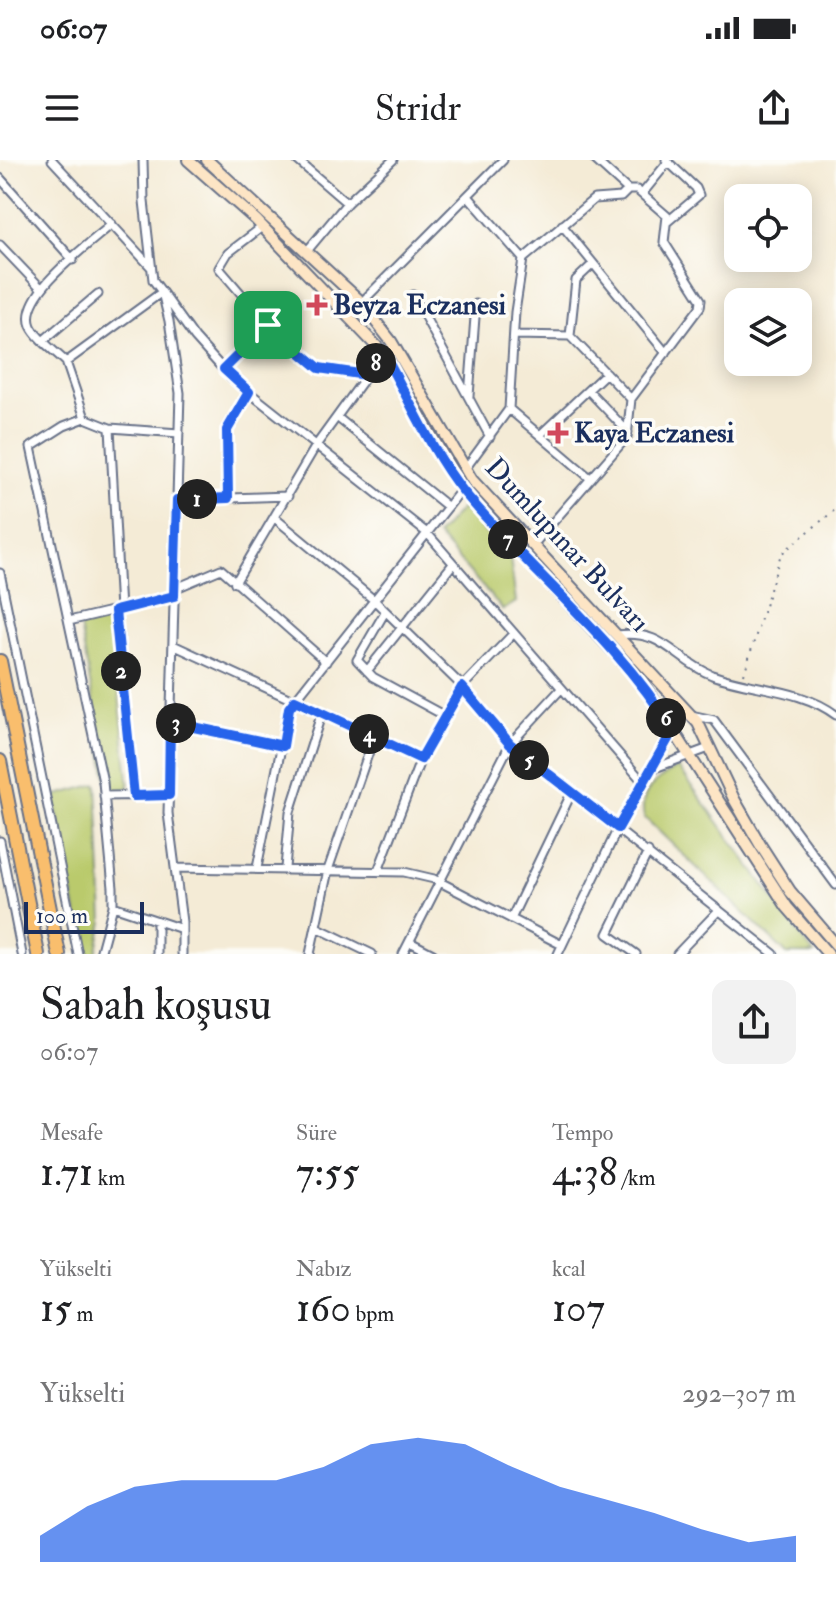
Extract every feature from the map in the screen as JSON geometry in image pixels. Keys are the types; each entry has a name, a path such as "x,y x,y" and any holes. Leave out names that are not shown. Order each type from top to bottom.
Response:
{"highway":[{"path":"0,661 59,954"},
{"path":"0,761 38,954"}],"main road":[{"name":"Dumlupınar Bulvarı","path":"188,160 262,227 383,353 462,489 642,682 787,907 828,954"},
{"name":"Dumlupınar Bulvarı","path":"207,160 361,303 391,341 465,469 481,491 534,544 704,731 734,799 790,891 836,945"}],"street":[{"path":"143,160 144,201 153,280 195,338 249,392 427,533 644,783"},
{"path":"297,160 347,203"},
{"path":"307,251 347,203 393,160"},
{"path":"361,303 503,160"},
{"path":"534,544 628,432 631,399 700,307 701,300 664,242 667,216 642,194 628,190 595,160"},
{"path":"55,161 152,268"},
{"path":"642,194 667,161 696,188 699,195 667,222"},
{"path":"0,178 73,260"},
{"path":"465,469 509,409 523,259 594,199 621,197 628,190"},
{"path":"468,196 523,259"},
{"path":"85,418 66,362 30,322 30,309 41,288 112,224"},
{"path":"562,225 666,353"},
{"path":"262,227 228,253 219,268 268,325 319,368 366,375"},
{"path":"0,245 41,288"},
{"path":"570,336 576,280 593,264"},
{"path":"66,362 162,292"},
{"path":"162,292 180,393 169,795 182,954"},
{"path":"44,340 98,294"},
{"path":"413,295 490,437"},
{"path":"469,398 476,304"},
{"path":"224,369 268,325"},
{"path":"514,335 570,336 631,399"},
{"path":"235,583 276,519 317,444 383,353"},
{"path":"540,435 606,373"},
{"path":"588,390 628,432"},
{"path":"228,498 227,430 249,392"},
{"path":"509,409 590,478"},
{"path":"100,954 113,906 112,859 104,796 31,447 53,431 85,418 110,428 179,433"},
{"path":"338,418 448,507"},
{"path":"110,428 117,611 134,796"},
{"path":"257,868 289,708 462,489"},
{"path":"177,500 288,496"},
{"path":"276,519 374,600 462,687 510,744 774,954"},
{"path":"367,671 453,564"},
{"path":"69,621 117,611 174,592 221,569 326,662"},
{"path":"0,573 78,954"},
{"path":"385,612 357,660 367,671 445,716"},
{"path":"617,635 638,632 668,644 709,674 793,694 836,715"},
{"path":"378,871 421,759 445,716 462,687 514,633"},
{"path":"173,645 421,759"},
{"path":"403,954 510,744 561,689"},
{"path":"285,868 290,812 322,712"},
{"path":"558,954 618,828 673,730 688,712 714,720 836,885"},
{"path":"170,722 283,746"},
{"path":"310,954 328,870 374,737"},
{"path":"652,769 709,748"},
{"path":"511,919 571,794"},
{"path":"104,796 169,795"},
{"path":"0,841 22,954"},
{"path":"636,954 608,934 648,852"},
{"path":"175,868 404,872 438,881 562,945"},
{"path":"113,906 182,929"},
{"path":"677,954 719,910"},
{"path":"157,922 157,954"},
{"path":"316,927 372,954"},
{"path":"410,942 433,954"}],"path":[{"path":"741,683 781,554 836,509"}],"green space":[{"path":"462,508 510,558 516,602 503,610 437,535"},
{"path":"111,619 129,788 109,791 80,626"},
{"path":"678,767 814,954 787,954 644,817 644,799 651,786"},
{"path":"97,784 103,922 96,954 84,954 54,796"}],"place":[{"name":"Beyza Eczanesi","path":"317,305"},
{"name":"Kaya Eczanesi","path":"558,433"}],"route":[{"path":"268,325 319,368 366,375 383,353 462,489 623,660 656,702 673,730 618,828 510,744 462,687 421,759 295,700 289,708 283,746 170,722 169,795 134,796 115,611 174,596 177,500 228,498 227,430 249,392 224,369 268,325"}]}
